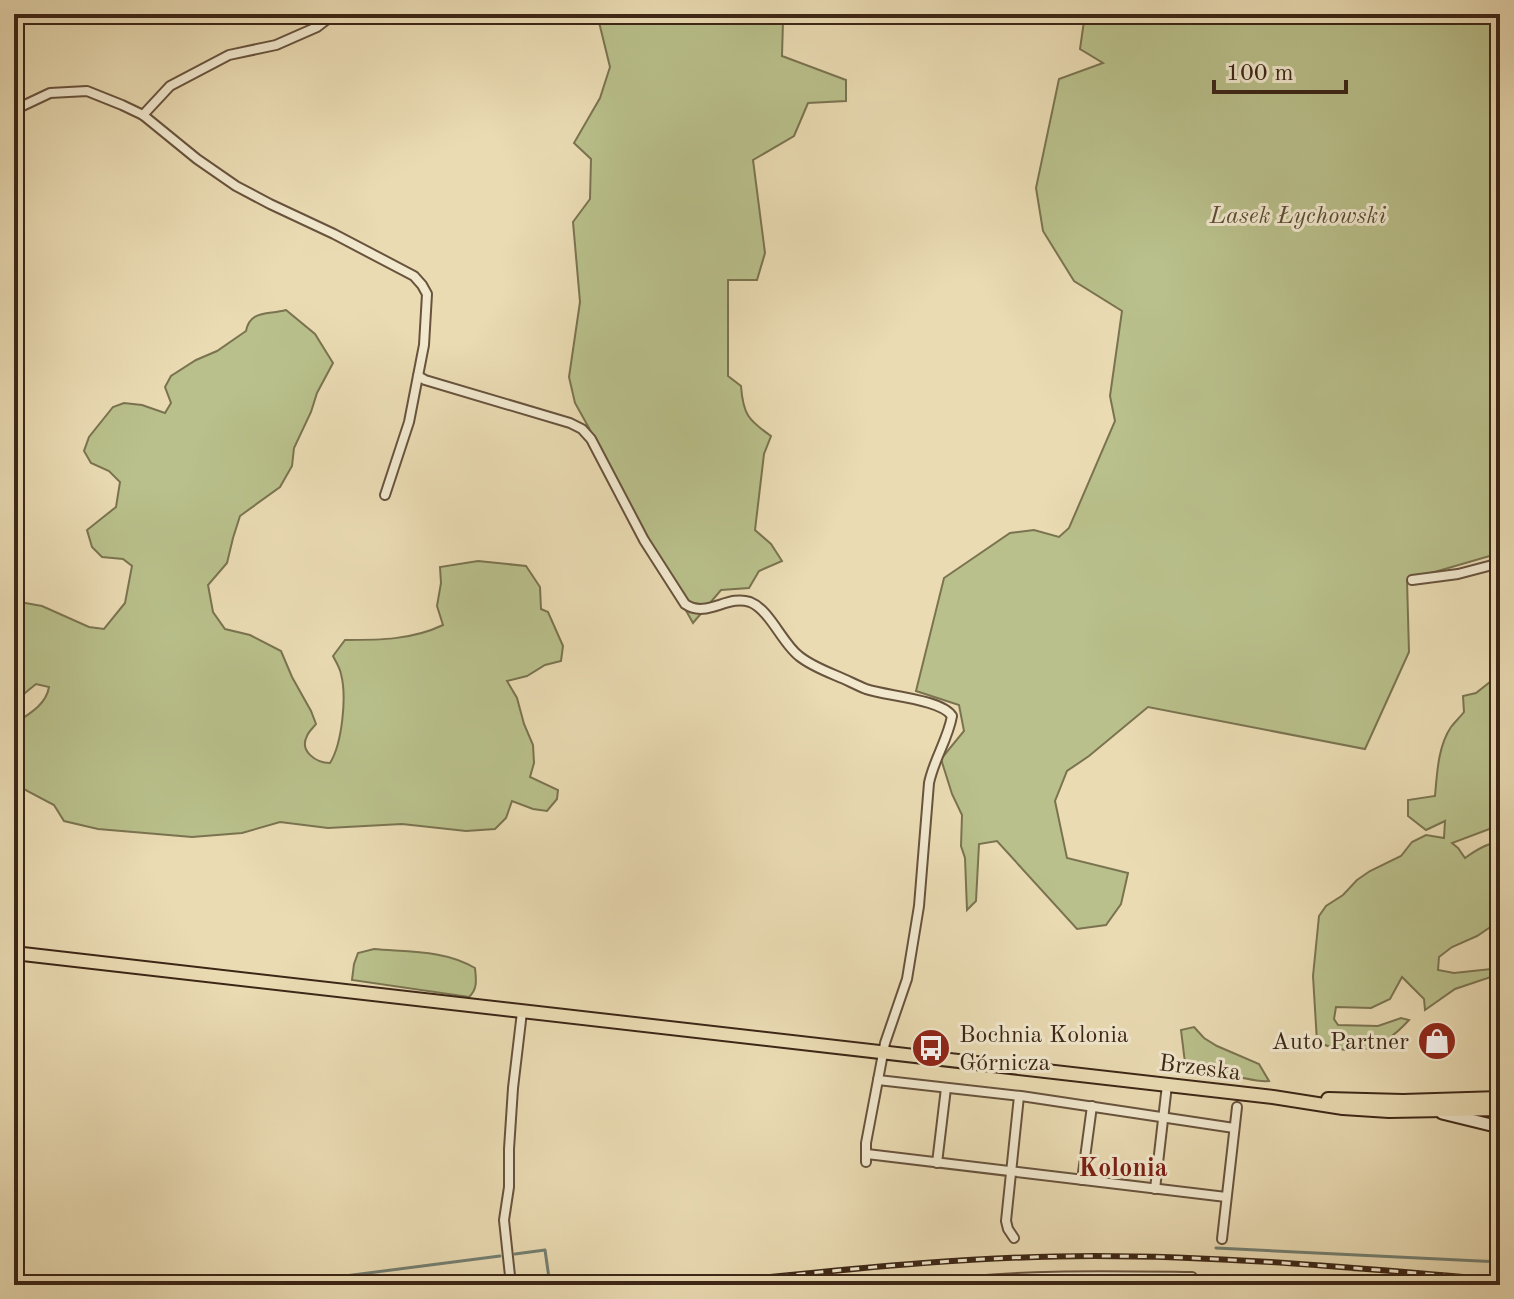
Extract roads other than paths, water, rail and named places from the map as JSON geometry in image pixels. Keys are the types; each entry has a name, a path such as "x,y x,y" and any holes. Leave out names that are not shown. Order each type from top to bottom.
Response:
{"main road":[{"name":"Brzeska","path":"14,953 1273,1097 1343,1108 1433,1111 1500,1109"},
{"name":"Brzeska","path":"1273,1097 1403,1101 1500,1098"},
{"name":"Brzeska","path":"1433,1111 1500,1130"}],"street":[{"path":"143,115 170,86 229,55 276,45 317,27 334,14"},
{"path":"14,110 50,93 87,91 122,105 143,115 236,186 414,276 427,294 424,345 409,422 385,495"},
{"path":"418,376 582,429 607,467 644,540 685,604 691,608 706,610 740,600 749,602 760,608 799,657 867,689 919,700 948,710 952,716 929,783 919,906 907,979 883,1053 866,1158 937,1163 1226,1197"},
{"path":"1412,580 1458,574 1500,563"},
{"path":"511,1285 504,1220 509,1187 513,1088 522,1012"},
{"path":"878,1080 1019,1096 1234,1128"},
{"path":"1155,1189 1167,1085"},
{"path":"937,1163 946,1088"},
{"path":"1014,1238 1006,1221 1019,1096"},
{"path":"1082,1180 1092,1106"},
{"path":"1222,1239 1237,1107"},
{"path":"936,1285 1005,1278 1091,1275 1192,1277"}],"waterway":[{"path":"1216,1248 1500,1262"},
{"path":"515,1254 545,1250 550,1285"},
{"path":"275,1285 500,1256"}],"railway":[{"path":"689,1285 942,1262 1094,1256 1247,1261 1500,1280"}],"place":[{"name":"Auto Partner","path":"1437,1041"},
{"name":"Bochnia Kolonia Górnicza","path":"931,1048"}],"district":[{"name":"Kolonia","path":"1123,1167"}],"park label":[{"name":"Lasek Łychowski","path":"1298,215"}]}
